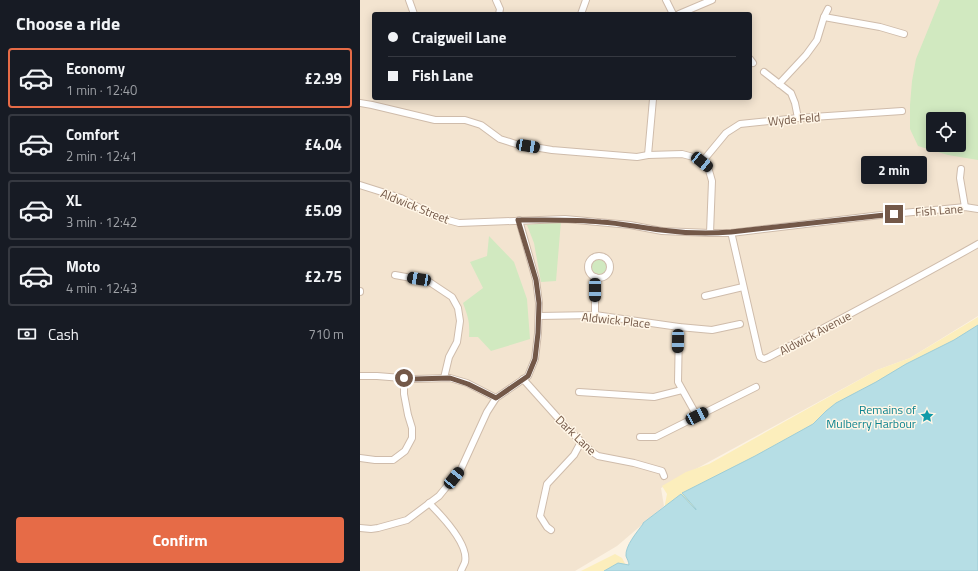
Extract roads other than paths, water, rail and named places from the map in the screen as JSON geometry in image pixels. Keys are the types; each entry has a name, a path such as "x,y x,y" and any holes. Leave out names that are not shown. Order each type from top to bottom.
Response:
{"street":[{"path":"410,0 413,12"},
{"path":"496,0 500,9 499,12"},
{"path":"582,12 586,0"},
{"path":"666,0 672,12"},
{"path":"684,12 712,0"},
{"path":"779,84 806,55 817,40 828,9"},
{"path":"824,17 880,26 904,34"},
{"path":"764,72 791,93 798,118"},
{"path":"648,155 653,100"},
{"path":"360,104 372,105 435,120 465,120 481,126 500,138 516,144 552,150 629,157 682,154 697,158 708,167 712,182 710,233"},
{"name":"Wyde Feld","path":"702,162 726,133 740,124 798,118 902,111"},
{"path":"961,169 960,178 965,207"},
{"name":"Aldwick Street","path":"360,185 401,198 437,217 459,223 518,220"},
{"name":"Fish Lane","path":"518,220 565,219 630,225 662,231 710,233 965,207 978,209"},
{"path":"360,528 378,528 407,520 438,496 461,469 487,412 496,398 528,376 535,359 539,303 536,280 518,220"},
{"name":"Aldwick Avenue","path":"732,236 760,358 769,357 978,244"},
{"path":"395,275 428,281 452,297 458,308 460,322 458,342 449,357 444,378"},
{"path":"595,277 595,315"},
{"path":"705,296 743,287"},
{"name":"Aldwick Place","path":"539,316 595,315 679,327 712,330 740,324"},
{"path":"679,327 678,382 697,416"},
{"path":"360,376 414,379 450,378 468,384 496,398"},
{"path":"360,458 393,460 405,451 412,438 412,428 404,394 404,378"},
{"name":"Dark Lane","path":"523,379 566,427 598,456 634,463 662,471 664,476"},
{"path":"640,437 656,437 756,387"},
{"path":"579,392 654,397 682,390"},
{"path":"551,530 547,527 540,516 547,484 574,455 581,442"},
{"path":"429,503 444,518 464,549 465,561 461,571"}],"water":[{"path":"978,325 978,571 604,571 618,563 629,565 626,556 627,548 643,523 681,494 696,510 682,493 755,456 813,424 836,403 906,364 954,340"}],"place":[{"name":"Remains of Mulberry Harbour","path":"927,416"}]}
